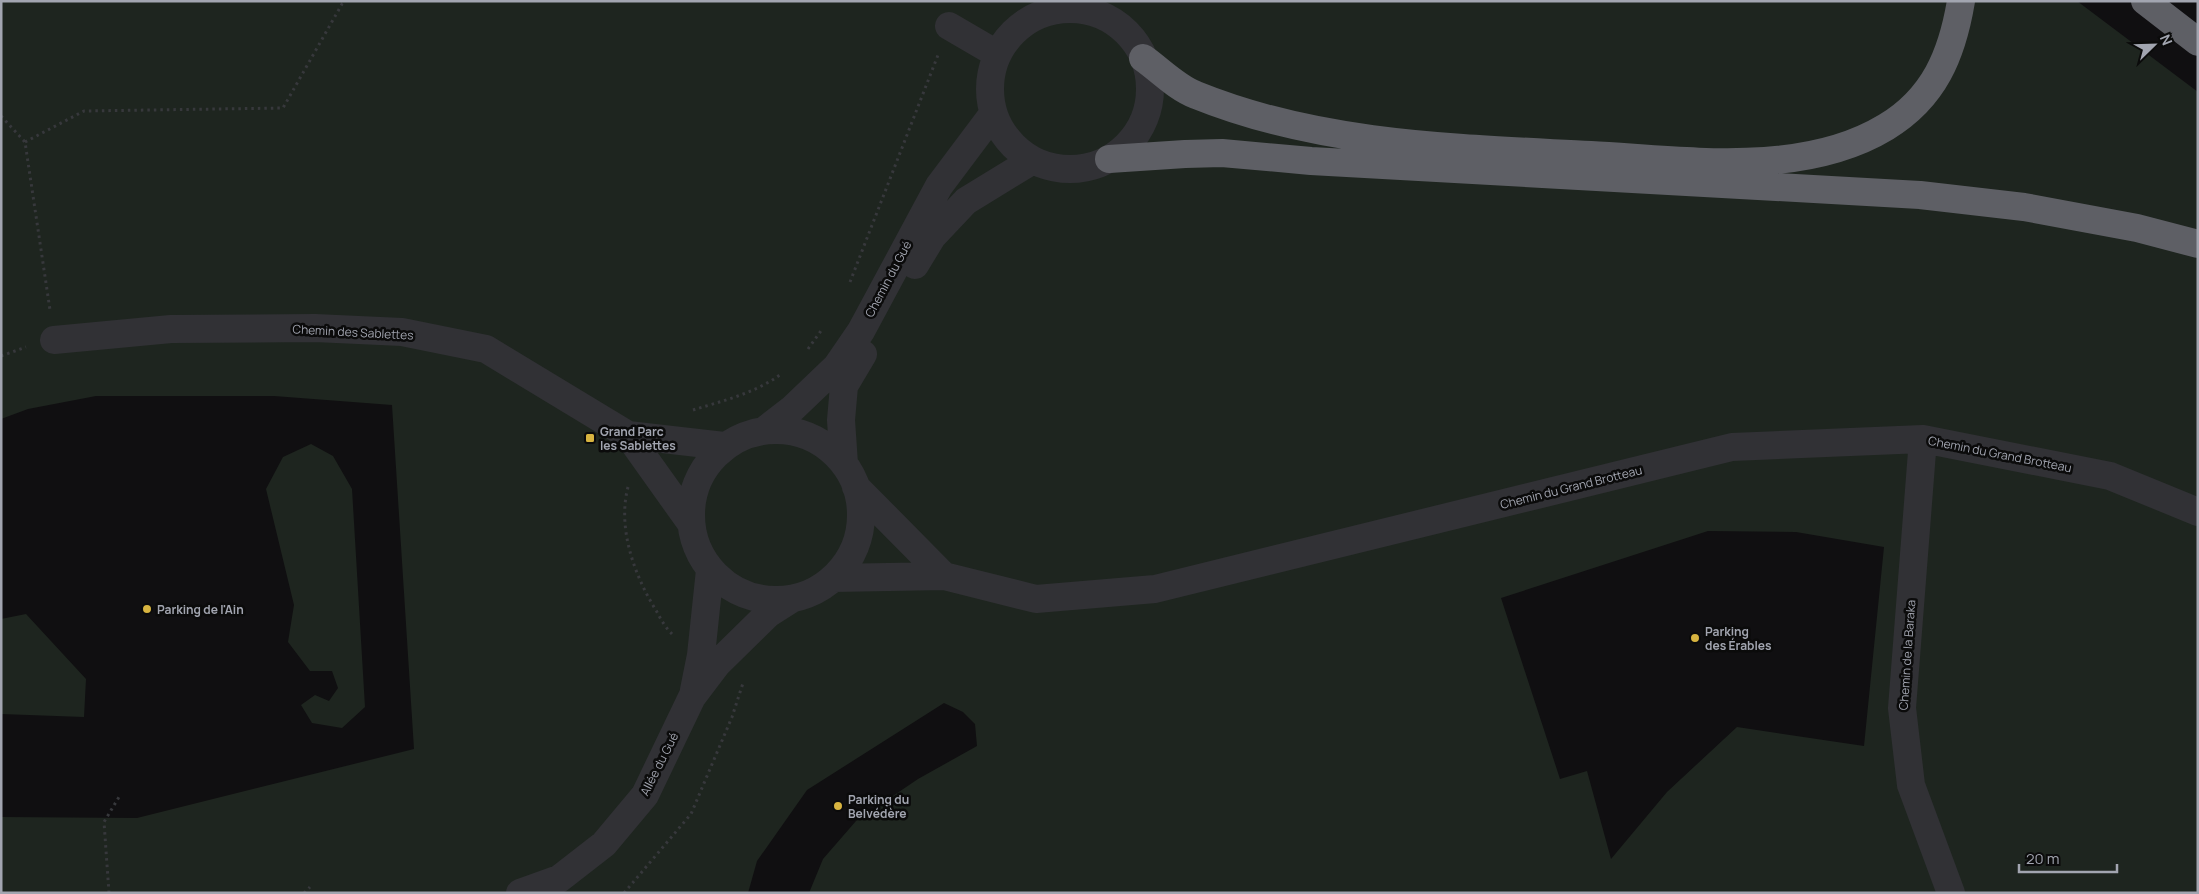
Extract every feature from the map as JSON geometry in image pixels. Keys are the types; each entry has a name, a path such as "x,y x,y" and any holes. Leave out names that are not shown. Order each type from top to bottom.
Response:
{"highway":[{"path":"1143,58 1193,94 1269,119 1343,136 1379,142 1476,149 1758,161 1814,156 1856,142 1886,127 1913,106 1934,82 1946,58 1955,35 1960,1"},
{"path":"2145,1 2198,42"},
{"path":"1109,159 1185,154 1222,154 1311,161 1920,195 2024,207 2138,228 2198,244"}],"street":[{"path":"1112,1 1123,30"},
{"path":"1035,10 1080,10 1100,15 1123,30 1139,48 1149,79 1150,94 1146,116 1136,134 1109,159 1083,168 1062,169 1048,167 1020,153 1007,138 993,114 991,103 990,76 998,54 1010,36 1035,10"},
{"path":"949,26 998,54"},
{"name":"Chemin du Gué","path":"766,430 792,409 837,366 861,331 939,186 993,114"},
{"name":"Chemin du Gué","path":"850,476 841,420 844,386 932,237 966,201 1033,160"},
{"name":"Chemin des Sablettes","path":"54,340 171,329 314,328 402,332 486,349 628,435"},
{"path":"850,476 861,512 859,536 849,559 833,578 813,592 790,600 768,600 746,595 727,585 710,570 700,555 690,522 693,493 705,467 724,446 744,435 766,430 788,430 810,436 829,448 850,476 944,576"},
{"path":"628,435 724,446"},
{"path":"628,435 690,522"},
{"name":"Chemin du Grand Brotteau","path":"833,578 944,576 1036,599 1155,589 1732,447 1924,439 2110,476 2198,512"},
{"name":"Chemin de la Baraka","path":"1924,439 1902,708 1911,785 1951,893"},
{"name":"Allée du Gué","path":"692,697 701,655 710,570"},
{"name":"Allée du Gué","path":"520,893 558,879 604,844 644,795 692,697 717,664 768,614 790,600"}],"path":[{"path":"26,142 84,111 283,108 342,4 346,1"},
{"path":"1,116 26,142 54,340"},
{"path":"109,893 104,822 119,797"},
{"path":"304,893 310,887"}],"shaded area":[{"path":"1,1 2077,1 2198,92 2198,893 809,893 823,859 856,821 918,779 977,746 975,724 963,712 944,703 807,790 757,861 748,893 1,893 1,817 137,818 414,749 392,405 274,396 96,396 28,409 1,419","holes":["1708,531 1796,532 1884,547 1864,746 1737,727 1667,792 1611,859 1587,771 1560,779 1501,598"]},
{"path":"311,444 333,456 352,489 365,707 342,728 312,723 301,705 315,695 329,701 338,688 332,671 310,671 288,642 294,605 266,489 283,457"},
{"path":"26,614 86,679 84,717 1,714 1,619"}],"place":[{"name":"Grand Parc les Sablettes","path":"590,438"},
{"name":"Parking de l'Ain","path":"147,609"},
{"name":"Parking des Érables","path":"1695,638"},
{"name":"Parking du Belvédère","path":"838,806"}]}
